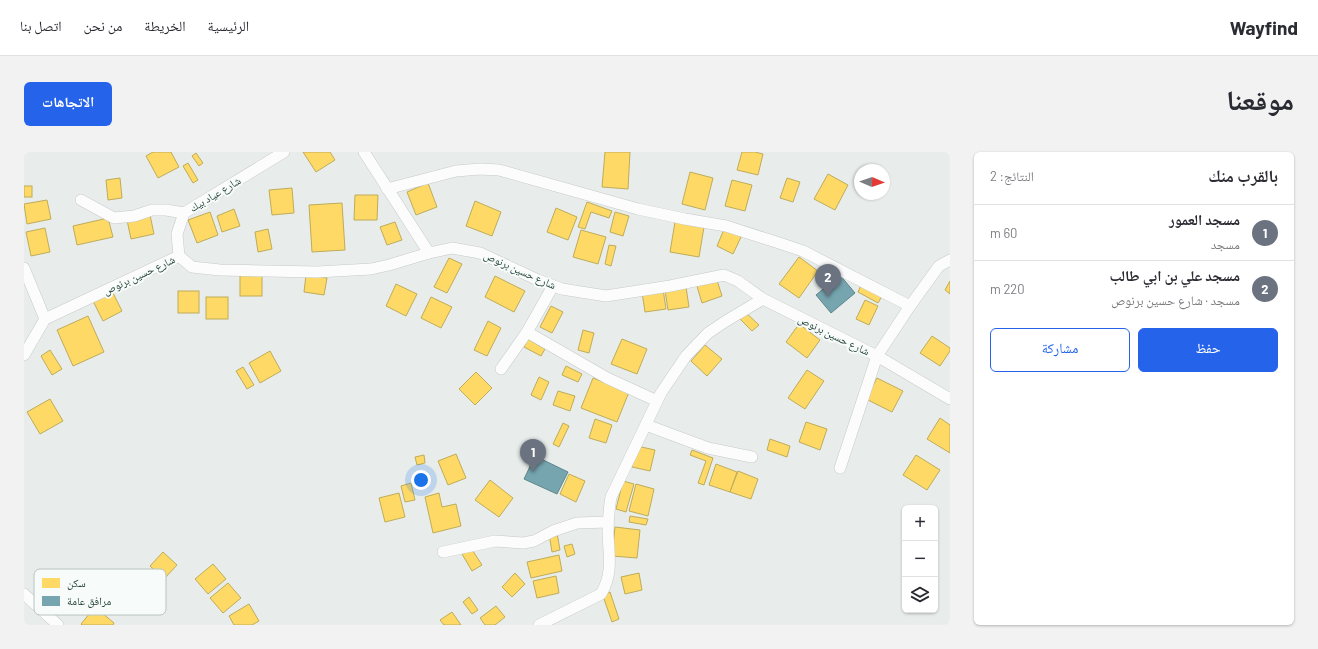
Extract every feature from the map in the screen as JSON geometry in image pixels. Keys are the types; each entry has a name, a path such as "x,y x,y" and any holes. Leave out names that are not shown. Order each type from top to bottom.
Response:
{"street":[{"name":"شارع عياد بيك","path":"179,256 177,234 184,213 284,152"},
{"path":"364,152 429,253"},
{"path":"387,188 456,171 480,169 499,170 638,209 726,226 776,242 803,252 910,306"},
{"path":"81,200 114,218 134,216 152,210 166,210 184,213"},
{"name":"شارع حسين برنوص","path":"45,320 179,256 192,268 317,272 371,269 452,248 480,252 538,280 562,289 606,296 670,286 724,275 738,281 763,299 877,356 950,399"},
{"path":"840,468 877,356 939,266 950,260"},
{"path":"24,268 45,320 24,354"},
{"path":"501,368 527,332 553,286"},
{"path":"539,625 601,594 607,585 610,571 608,513 612,497 661,393 686,356 708,333 763,299"},
{"path":"527,332 607,378 657,401"},
{"path":"646,424 708,448 752,457"},
{"path":"443,552 495,541 523,543 534,541 559,529 577,523 608,522"},
{"path":"24,594 34,603"},
{"path":"47,615 58,625"}],"building: سكن":[{"path":"153,152 171,152 179,167 158,178 146,156"},
{"path":"303,152 330,152 335,160 316,172"},
{"path":"605,152 630,152 628,189 602,187"},
{"path":"742,152 755,152 763,154 758,175 737,170"},
{"path":"196,153 203,163 199,166 192,156"},
{"path":"188,163 198,180 193,183 183,166"},
{"path":"690,172 713,178 705,210 682,204"},
{"path":"828,174 848,185 835,210 814,199"},
{"path":"120,178 122,198 108,200 106,180"},
{"path":"787,178 800,182 793,202 780,198"},
{"path":"732,180 752,185 745,211 725,206"},
{"path":"428,183 437,207 416,215 407,192"},
{"path":"24,186 32,186 32,197 24,197"},
{"path":"292,188 294,213 272,215 269,190"},
{"path":"355,195 378,195 377,220 354,220"},
{"path":"47,200 51,219 27,224 24,204"},
{"path":"475,201 501,212 492,236 466,226"},
{"path":"587,202 612,211 609,218 591,212 585,229 578,227"},
{"path":"342,203 345,250 312,252 309,205"},
{"path":"556,208 577,217 568,240 547,232"},
{"path":"234,209 240,226 222,232 217,216"},
{"path":"210,212 218,235 197,243 188,220"},
{"path":"615,212 629,216 623,236 610,232"},
{"path":"150,215 154,234 131,239 127,220"},
{"path":"108,218 113,237 77,245 73,226"},
{"path":"395,222 402,240 387,245 380,227"},
{"path":"675,222 704,227 699,257 670,252"},
{"path":"725,227 742,235 733,254 717,246"},
{"path":"45,228 50,252 31,256 26,232"},
{"path":"268,229 272,249 258,252 255,232"},
{"path":"581,230 606,237 598,264 573,257"},
{"path":"609,245 616,246 611,266 605,264"},
{"path":"799,257 818,271 799,298 779,284"},
{"path":"449,258 462,264 447,293 434,287"},
{"path":"240,274 262,274 262,296 240,296"},
{"path":"306,275 327,278 324,295 304,292"},
{"path":"495,276 525,291 514,312 485,297"},
{"path":"716,277 722,296 702,303 696,283"},
{"path":"950,281 950,294 945,290"},
{"path":"396,284 417,294 406,316 386,306"},
{"path":"861,285 882,296 878,303 858,292"},
{"path":"686,287 689,307 668,310 665,290"},
{"path":"663,289 666,309 645,312 642,292"},
{"path":"112,291 122,311 103,321 93,301"},
{"path":"178,291 199,291 199,313 178,313"},
{"path":"206,297 228,297 228,319 206,319"},
{"path":"431,297 452,307 441,328 421,318"},
{"path":"865,300 878,306 869,325 856,319"},
{"path":"551,306 563,312 552,333 540,327"},
{"path":"745,312 759,325 752,331 739,318"},
{"path":"88,316 104,352 73,366 57,330"},
{"path":"488,321 501,328 487,356 474,350"},
{"path":"799,324 820,340 807,358 786,342"},
{"path":"583,330 594,333 589,353 578,350"},
{"path":"932,336 950,348 950,351 940,366 920,353"},
{"path":"528,339 545,349 541,356 524,347"},
{"path":"622,339 647,349 637,374 611,364"},
{"path":"705,345 722,359 707,376 691,361"},
{"path":"50,350 62,369 52,375 41,356"},
{"path":"270,351 281,371 260,383 249,363"},
{"path":"566,366 582,374 578,382 562,375"},
{"path":"243,367 254,385 247,389 236,371"},
{"path":"807,370 824,381 805,409 788,398"},
{"path":"476,372 492,388 475,405 459,389"},
{"path":"539,377 549,382 541,400 531,395"},
{"path":"593,378 629,392 617,422 581,408"},
{"path":"877,378 903,391 892,412 866,399"},
{"path":"558,391 575,396 570,411 553,405"},
{"path":"50,399 63,421 40,434 27,412"},
{"path":"940,418 950,425 950,453 927,439"},
{"path":"595,419 612,425 606,443 589,438"},
{"path":"806,422 827,429 820,450 799,442"},
{"path":"563,423 569,426 559,447 553,444"},
{"path":"770,439 790,446 787,457 767,450"},
{"path":"637,446 655,450 650,471 632,467"},
{"path":"692,450 713,458 704,485 698,483 706,461 690,455"},
{"path":"456,454 466,478 448,485 438,461"},
{"path":"424,455 425,463 417,465 415,457"},
{"path":"916,455 940,470 927,490 903,475"},
{"path":"716,464 737,472 730,492 709,485"},
{"path":"738,471 758,479 751,499 730,492"},
{"path":"569,474 585,481 576,502 560,494"},
{"path":"490,480 513,498 499,517 475,500"},
{"path":"623,481 634,484 626,512 616,509"},
{"path":"411,483 415,500 405,502 401,486"},
{"path":"636,484 654,489 648,516 629,511"},
{"path":"399,493 405,517 385,522 379,498"},
{"path":"439,493 442,507 456,504 461,526 433,533 425,497"},
{"path":"630,516 648,519 646,525 629,522"},
{"path":"615,527 640,530 637,558 612,556"},
{"path":"557,533 560,550 552,552 549,534"},
{"path":"572,544 575,554 567,557 564,546"},
{"path":"471,548 482,565 472,571 462,554"},
{"path":"163,552 177,565 166,577 166,569 153,569 150,566"},
{"path":"559,555 562,571 531,578 527,562"},
{"path":"213,564 226,579 208,594 195,579"},
{"path":"515,573 525,584 512,597 502,587"},
{"path":"639,573 642,590 625,594 621,577"},
{"path":"556,576 559,593 537,598 533,581"},
{"path":"228,583 241,598 223,613 210,598"},
{"path":"610,592 619,619 612,622 603,596"},
{"path":"469,597 478,610 472,614 463,602"},
{"path":"249,604 259,621 252,625 234,625 229,616"},
{"path":"496,606 505,617 495,625 485,625 480,618"},
{"path":"452,612 461,625 444,625 440,620"},
{"path":"88,615 104,615 114,623 113,625 81,624"}],"building: مرافق عامة":[{"path":"840,275 855,293 831,313 816,295"},
{"path":"535,456 568,472 557,494 524,479"}],"place":[{"name":"مسجد علي بن ابي طالب","path":"828,297"},
{"name":"مسجد العمور","path":"533,472"}]}
